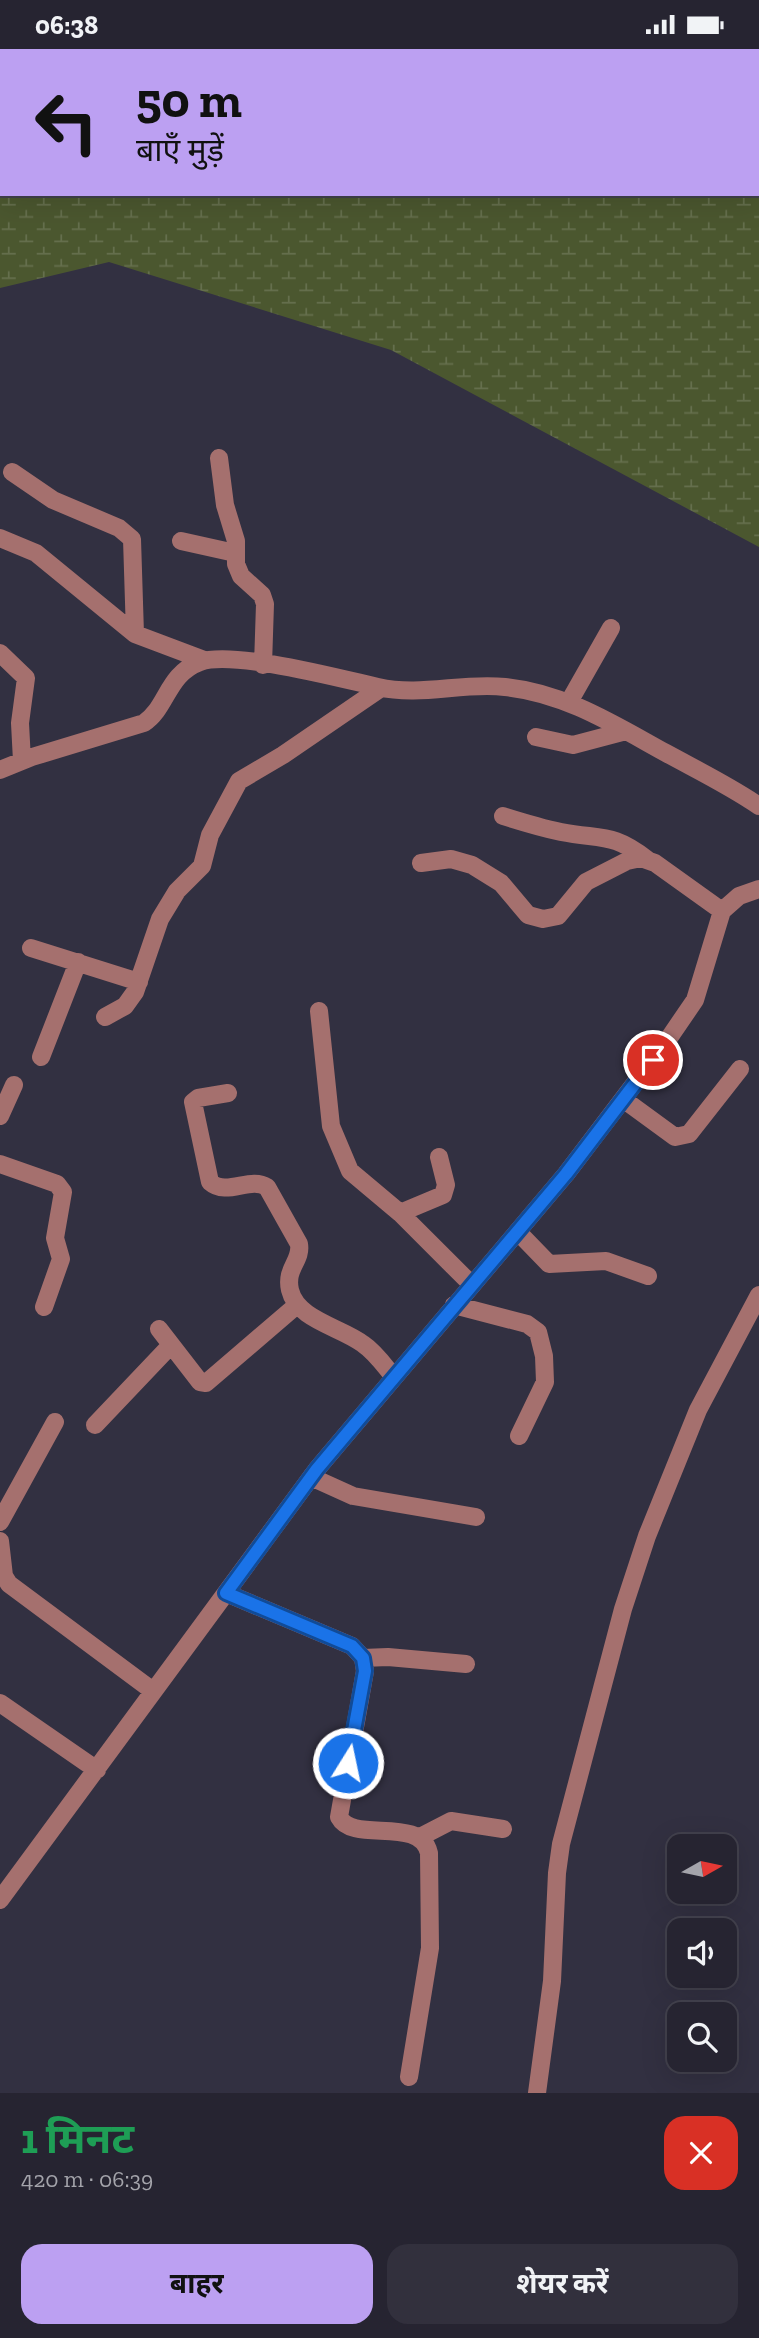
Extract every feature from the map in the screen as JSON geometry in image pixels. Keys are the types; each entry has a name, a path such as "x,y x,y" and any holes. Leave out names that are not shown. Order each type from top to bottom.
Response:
{"street":[{"path":"219,458 225,505 236,541 235,554 242,576 264,600 266,618 263,665"},
{"path":"12,472 54,500 119,528 132,539 135,634"},
{"path":"0,537 36,553 135,634 204,660"},
{"path":"181,541 235,554"},
{"path":"569,702 611,628"},
{"path":"0,653 26,678 20,723 22,761"},
{"path":"0,771 22,761 144,723 151,718 171,684 193,665 204,660 223,659 337,675 381,688 425,691 478,684 531,691 569,702 759,806"},
{"path":"105,1017 125,1006 139,982 160,919 177,891 202,866 211,835 239,781 283,755 381,688"},
{"path":"536,737 573,745 626,731"},
{"path":"503,816 561,832 608,837 628,845 722,911"},
{"path":"421,863 456,860 482,869 501,883 528,915 543,919 558,916 586,882 627,861 648,860"},
{"path":"0,1900 6,1882 97,1770 311,1477 393,1376 518,1231 623,1098 695,1000 722,911 739,896 759,889"},
{"path":"31,948 139,982"},
{"path":"41,1057 78,962"},
{"path":"319,1011 326,1099 340,1151 351,1171 400,1213 472,1285"},
{"path":"623,1098 675,1137 682,1138 689,1134 740,1069"},
{"path":"0,1116 14,1085"},
{"path":"228,1093 198,1098 193,1102 207,1176 218,1188 258,1184 267,1187 299,1244 300,1253 288,1276 297,1305 366,1346 393,1376"},
{"path":"400,1213 443,1195 446,1185 439,1157"},
{"path":"0,1164 57,1184 63,1192 55,1238 61,1259 44,1307"},
{"path":"518,1231 549,1263 607,1261 648,1276"},
{"path":"537,2093 552,1981 561,1844 623,1609 677,1456 698,1409 759,1295"},
{"path":"159,1329 200,1382 209,1383 297,1305"},
{"path":"454,1305 527,1324 538,1332 544,1356 545,1382 519,1436"},
{"path":"95,1425 171,1345"},
{"path":"0,1522 55,1422"},
{"path":"311,1477 353,1496 476,1517"},
{"path":"0,1541 4,1576 9,1584 153,1692"},
{"path":"226,1593 352,1646 363,1658 365,1671 339,1817 349,1825 420,1837 451,1821 503,1829"},
{"path":"363,1658 388,1657 466,1664"},
{"path":"0,1703 97,1770"},
{"path":"409,2077 431,1933 429,1853 420,1837"}],"green space":[{"path":"0,196 759,196 759,547 391,350 109,262 0,288"}],"route":[{"path":"348,1763 365,1671 363,1658 352,1646 226,1593 317,1469 566,1174 653,1060"}]}
